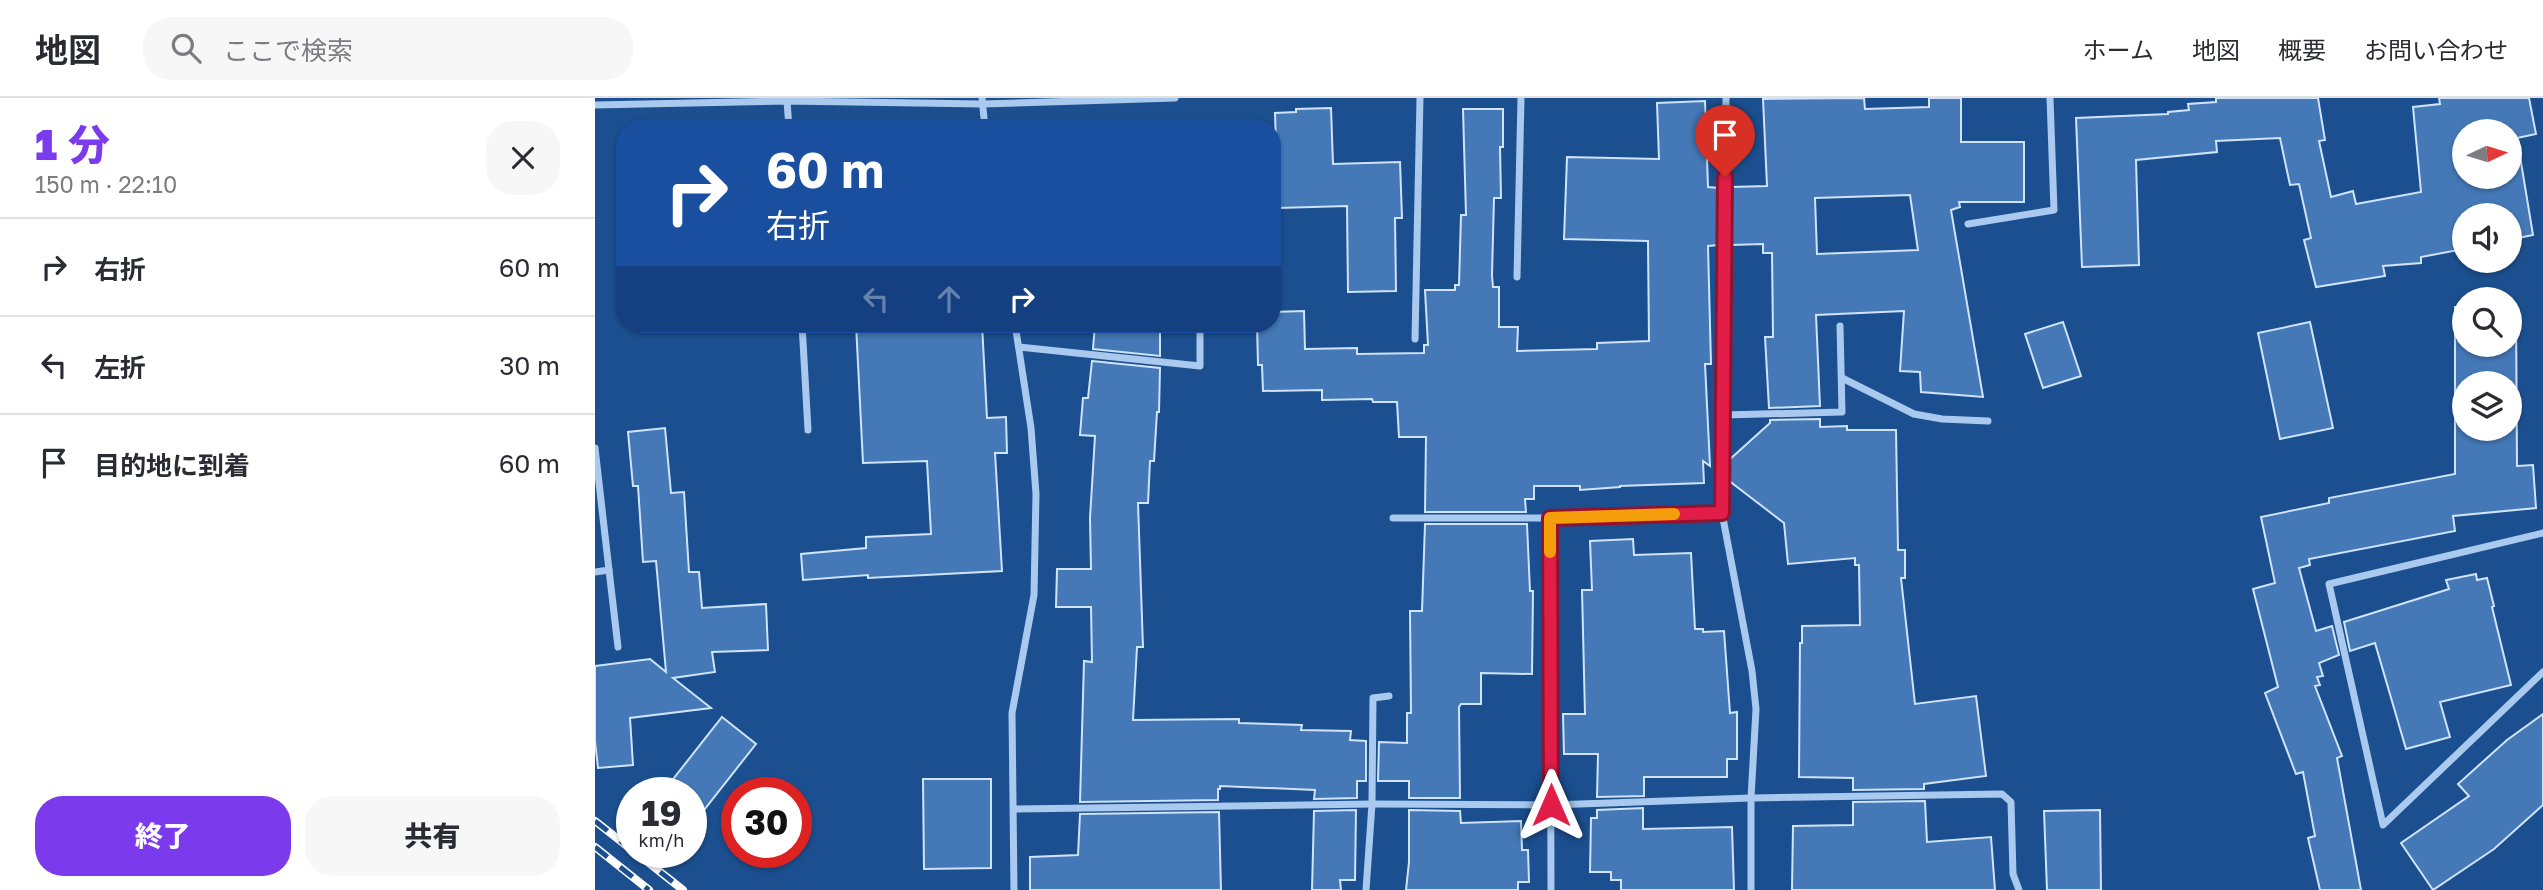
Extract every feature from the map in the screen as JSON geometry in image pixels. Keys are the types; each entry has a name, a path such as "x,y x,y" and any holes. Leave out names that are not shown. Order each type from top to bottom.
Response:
{"street":[{"path":"595,104 764,99 982,101 1175,98"},
{"path":"1415,339 1420,98"},
{"path":"1517,277 1521,98"},
{"path":"1726,98 1722,513 1752,671 1756,709 1751,798 1751,890"},
{"path":"1968,224 2054,210 2050,98"},
{"path":"787,101 788,119"},
{"path":"982,101 984,119"},
{"path":"1724,415 1842,412 1840,326"},
{"path":"802,333 808,430"},
{"path":"1014,890 1011,713 1034,596 1035,494 1031,428 1017,333"},
{"path":"1019,347 1199,366 1200,333"},
{"path":"1842,378 1914,414 1943,419 1988,421"},
{"path":"595,448 618,647"},
{"path":"1393,517 1550,518 1722,513"},
{"path":"1550,518 1551,890"},
{"path":"2543,533 2329,584 2383,825 2543,672"},
{"path":"595,572 609,570"},
{"path":"1366,890 1372,804 1373,698 1389,696"},
{"path":"1014,809 1372,804 1551,805 1751,798 1831,799 2002,794 2011,802 2013,874 2019,890"}],"building":[{"path":"1864,98 1865,109 1929,107 1929,98 1961,98 1961,142 2024,142 2024,202 1959,202 1960,207 1951,210 1983,397 1921,392 1920,372 1900,371 1904,311 1816,315 1820,406 1769,408 1765,337 1773,337 1772,253 1763,253 1763,244 1731,245 1731,187 1767,186 1763,99","holes":["1910,195 1918,250 1817,254 1815,198"]},
{"path":"2216,98 2318,98 2325,140 2319,141 2331,197 2353,191 2356,204 2421,192 2413,107 2440,104 2439,98 2529,98 2536,134 2522,137 2522,119 2452,119 2452,189 2522,189 2522,168 2533,235 2522,237 2522,203 2452,203 2452,251 2421,257 2421,263 2383,266 2385,276 2316,287 2304,240 2311,238 2299,184 2290,185 2280,138 2216,141 2217,152 2136,160 2139,265 2082,267 2076,118 2168,114 2189,110 2188,104 2216,102"},
{"path":"1705,101 1708,187 1719,188 1718,245 1708,246 1711,364 1705,364 1710,466 1703,461 1704,483 1580,490 1580,486 1534,486 1534,499 1525,499 1526,512 1425,512 1426,437 1399,437 1397,402 1373,402 1372,399 1322,400 1322,390 1263,391 1262,365 1258,365 1257,333 1281,333 1281,312 1304,311 1305,349 1357,348 1357,354 1424,353 1424,345 1428,345 1425,290 1455,290 1455,285 1459,285 1461,215 1466,215 1463,109 1503,109 1503,147 1500,147 1501,198 1494,198 1492,275 1493,287 1499,287 1499,327 1518,327 1517,351 1597,349 1597,343 1649,341 1648,241 1564,239 1567,157 1659,159 1657,103"},
{"path":"1331,108 1333,164 1400,162 1402,218 1395,218 1396,291 1348,292 1347,206 1281,208 1281,119 1275,119 1275,113 1296,112 1296,109"},
{"path":"2063,322 2081,376 2043,388 2025,334"},
{"path":"2310,322 2333,428 2280,439 2258,333"},
{"path":"856,333 982,333 987,418 1006,417 1007,453 995,453 1002,571 803,580 801,554 866,548 866,537 931,534 927,461 863,463"},
{"path":"1094,333 1160,333 1160,356 1093,349"},
{"path":"2455,357 2516,357 2516,371 2455,371"},
{"path":"1092,361 1160,368 1159,412 1154,461 1150,461 1148,503 1138,503 1143,647 1137,647 1133,720 1239,719 1239,723 1302,725 1301,730 1351,731 1350,740 1366,741 1366,781 1357,781 1357,798 1314,799 1315,790 1220,786 1218,800 1080,802 1084,661 1092,662 1091,607 1056,607 1057,569 1091,569 1090,518 1095,436 1080,435 1083,398 1088,398"},
{"path":"1820,419 1820,427 1896,430 1898,550 1905,550 1905,578 1901,578 1915,704 1976,696 1986,776 1924,784 1924,789 1853,790 1853,778 1799,777 1802,626 1860,625 1859,565 1855,565 1855,558 1788,564 1784,523 1728,480 1729,460 1770,423 1770,420"},
{"path":"665,428 671,493 684,492 689,572 699,572 702,608 766,604 768,650 712,652 715,672 673,678 711,708 630,718 633,765 598,768 595,741 595,666 650,659 666,672 656,561 643,562 638,486 633,486 628,432"},
{"path":"2455,441 2517,441 2517,466 2533,465 2536,508 2453,516 2455,531 2309,559 2310,565 2299,568 2316,631 2332,626 2339,655 2319,663 2323,676 2317,677 2320,685 2315,686 2342,756 2337,758 2361,890 2320,890 2308,838 2315,836 2303,772 2296,774 2265,693 2278,687 2253,589 2275,583 2261,517 2329,503 2329,498 2455,474"},
{"path":"1425,524 1527,524 1530,591 1533,591 1532,674 1481,673 1481,704 1461,704 1459,707 1460,798 1409,798 1409,781 1378,781 1379,742 1407,743 1407,713 1411,713 1410,611 1422,611"},
{"path":"1633,539 1634,555 1691,553 1695,629 1703,629 1703,632 1724,631 1730,713 1737,712 1737,759 1727,759 1727,777 1644,777 1644,796 1597,797 1598,754 1564,754 1563,714 1585,714 1582,590 1592,590 1590,541"},
{"path":"2476,574 2477,580 2487,578 2511,685 2440,702 2450,737 2406,749 2375,643 2350,651 2344,622 2449,589 2446,580"},
{"path":"2543,714 2543,805 2494,849 2433,890 2401,843 2469,796 2458,784 2507,740"},
{"path":"722,717 756,744 730,777 721,777 721,788 707,806 707,777 675,777"},
{"path":"923,779 991,779 991,868 924,869"},
{"path":"1925,801 1927,842 1991,837 1995,890 1792,890 1793,826 1853,825 1853,802"},
{"path":"1643,808 1643,829 1732,827 1734,890 1621,890 1621,880 1611,880 1611,872 1590,872 1591,818 1597,818 1597,810"},
{"path":"1356,810 1355,880 1340,880 1341,890 1312,890 1314,811"},
{"path":"1409,810 1460,811 1461,823 1521,821 1522,850 1528,850 1529,882 1518,882 1518,890 1406,890"},
{"path":"2100,810 2101,890 2047,890 2044,811"},
{"path":"1219,812 1221,890 1030,890 1030,857 1078,855 1080,814"}],"railway":[{"path":"595,821 616,837"},
{"path":"595,847 649,890"},
{"path":"655,868 683,890"}],"slow traffic":[{"path":"1550,552 1550,518 1674,514"}],"route":[{"path":"1551,805 1550,518 1722,513 1725,177"}]}
